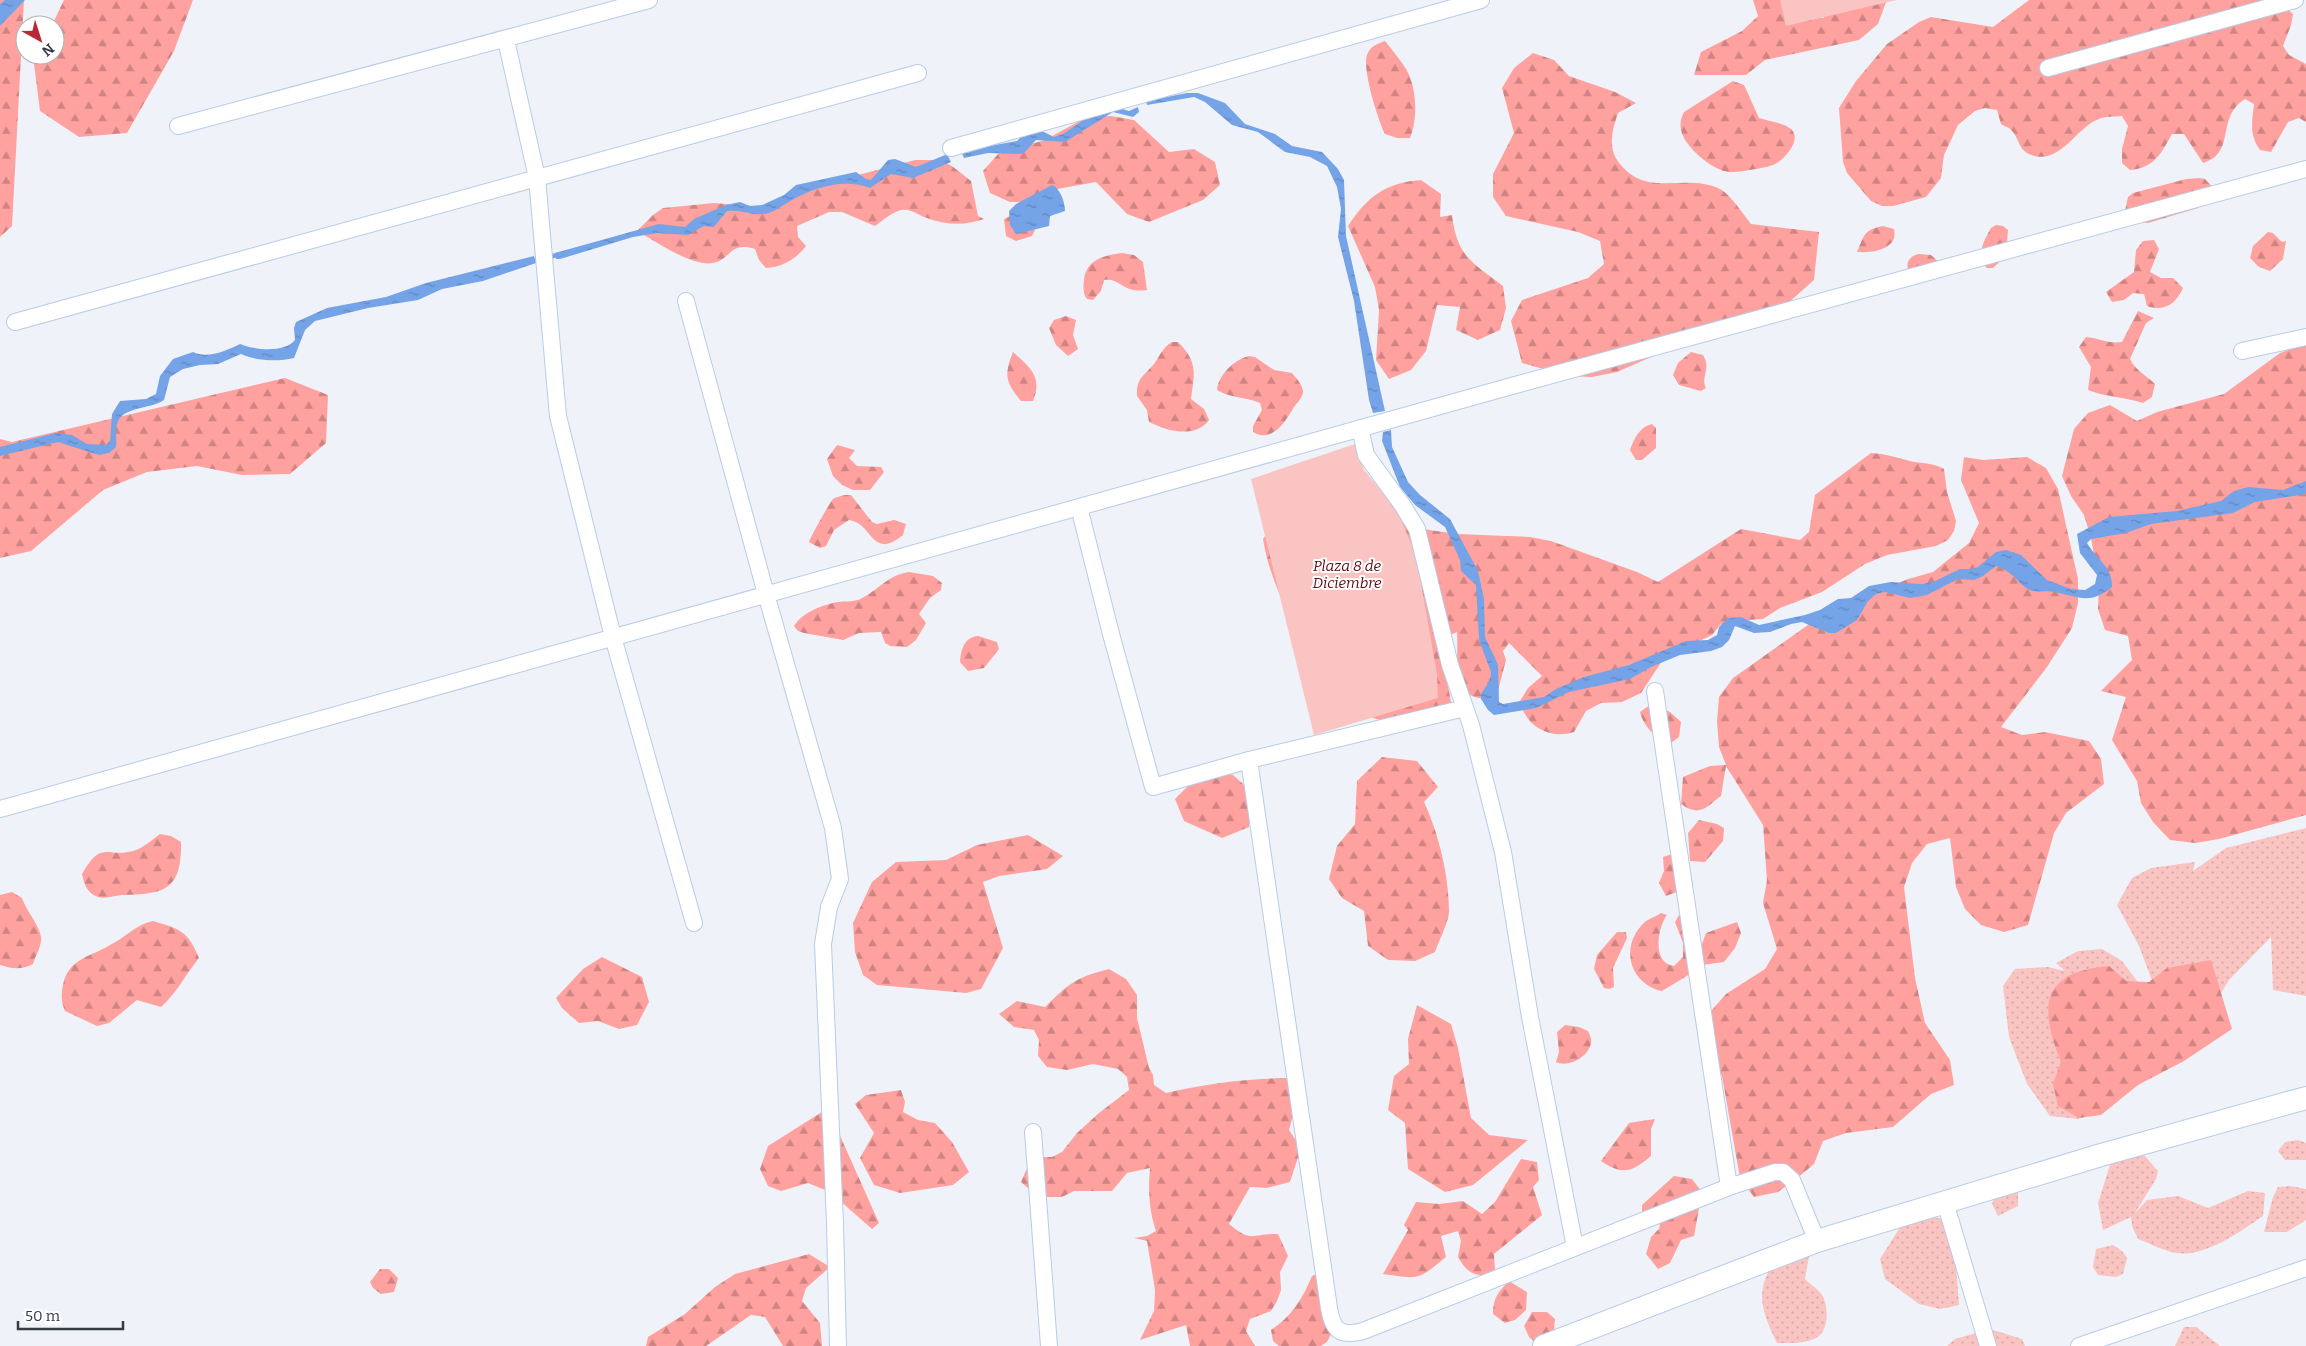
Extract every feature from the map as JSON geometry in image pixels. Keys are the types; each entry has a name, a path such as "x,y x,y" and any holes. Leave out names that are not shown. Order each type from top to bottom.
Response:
{"main road":[{"path":"1544,1346 1817,1241 1945,1202 2306,1098"}],"street":[{"path":"178,126 506,40 649,0"},
{"path":"951,148 1481,0"},
{"path":"2048,68 2295,0"},
{"path":"506,40 537,178 558,416 613,637 694,923"},
{"path":"15,322 918,73"},
{"path":"0,809 1360,428 2306,169"},
{"path":"686,301 766,594 833,828 840,879 829,907 822,944 838,1346"},
{"path":"2242,351 2306,337"},
{"path":"1360,428 1366,455 1404,506 1417,529 1450,665 1465,708 1503,852 1530,1017 1575,1247"},
{"path":"1079,507 1111,634 1153,787 1249,760 1465,708"},
{"path":"1655,691 1729,1187"},
{"path":"1249,760 1329,1308 1335,1327 1341,1332 1350,1334 1363,1331 1729,1187 1775,1172 1788,1175 1817,1241"},
{"path":"1033,1132 1049,1346"},
{"path":"1945,1202 1988,1346"},
{"path":"2079,1346 2306,1268"}],"green space":[{"path":"0,0 24,0 23,15 15,15 15,65 21,65 12,226 0,237"},
{"path":"64,0 193,0 174,51 127,133 79,137 40,111 34,65 65,65 65,15 57,15"},
{"path":"1753,0 1796,0 1799,16 1823,18 1841,4 1881,0 1886,2 1878,24 1859,40 1765,60 1746,75 1694,75 1701,52 1742,31 1758,16"},
{"path":"1780,0 1897,0 1786,26"},
{"path":"2029,0 2267,0 2284,6 2293,14 2283,46 2289,55 2306,64 2306,122 2299,118 2288,122 2271,152 2260,150 2253,134 2254,104 2245,99 2236,107 2231,116 2220,151 2213,158 2203,163 2184,134 2172,134 2156,159 2138,169 2130,170 2122,163 2122,149 2128,126 2122,116 2107,117 2091,123 2059,151 2040,157 2025,152 2014,133 2001,124 1997,110 1985,108 1975,111 1958,125 1944,155 1941,178 1926,197 1893,206 1882,206 1871,201 1847,173 1843,162 1839,108 1856,81 1887,44 1919,22 1931,17 1993,27"},
{"path":"1385,41 1399,58 1410,76 1414,94 1415,113 1410,138 1397,138 1385,134 1372,95 1367,72 1367,55 1372,47"},
{"path":"1533,53 1554,60 1569,76 1615,92 1636,103 1618,113 1612,139 1613,152 1616,158 1631,174 1655,183 1707,184 1720,189 1728,195 1751,224 1819,232 1814,280 1777,313 1708,332 1617,372 1592,377 1568,376 1522,363 1511,321 1522,300 1588,278 1604,264 1600,241 1578,232 1506,216 1493,197 1493,174 1514,133 1502,88 1514,68"},
{"path":"1733,81 1744,85 1759,118 1784,125 1791,129 1794,134 1795,139 1790,150 1777,163 1758,169 1728,172 1711,165 1700,157 1685,140 1681,128 1684,112"},
{"path":"1111,116 1134,120 1169,152 1194,149 1215,162 1220,185 1203,200 1149,222 1127,214 1096,182 1052,190 1033,202 1010,202 990,193 983,171 999,153 1045,140 1085,118"},
{"path":"915,160 940,160 952,166 971,181 978,216 984,219 962,224 948,223 924,217 911,211 901,210 875,226 842,212 829,212 797,226 798,237 806,246 798,255 789,262 766,268 759,260 755,249 740,247 719,261 704,263 684,257 637,231 663,208 714,203 764,207 809,188"},
{"path":"2186,179 2205,179 2217,192 2198,208 2148,223 2141,222 2125,211 2128,197 2133,193"},
{"path":"1421,180 1441,194 1440,217 1452,215 1454,229 1462,250 1475,264 1503,286 1506,308 1500,330 1478,340 1456,330 1460,307 1437,305 1426,351 1411,370 1389,379 1376,360 1379,310 1375,287 1348,226 1370,199 1378,193 1397,184"},
{"path":"1010,216 1035,230 1032,236 1016,241 1006,236 1004,219"},
{"path":"1996,225 2003,226 2008,230 2006,256 1993,268 1987,268 1983,264 1982,248 1991,228"},
{"path":"1883,226 1894,229 1892,242 1888,246 1876,251 1857,252 1865,234"},
{"path":"2268,232 2273,233 2282,242 2286,241 2283,259 2270,271 2259,267 2250,258 2253,246"},
{"path":"2154,240 2159,249 2150,272 2161,278 2173,278 2183,288 2180,294 2169,305 2159,308 2147,306 2144,294 2133,293 2124,300 2112,302 2106,292 2134,272 2136,250 2143,241"},
{"path":"1122,253 1134,255 1143,262 1147,290 1132,290 1114,281 1104,280 1101,291 1093,300 1087,299 1083,285 1088,268 1092,263 1103,257"},
{"path":"1919,254 1931,255 1940,263 1909,272 1907,266 1909,260"},
{"path":"2138,311 2154,318 2146,323 2130,359 2138,370 2155,384 2152,397 2143,403 2088,390 2091,367 2079,347 2086,337 2122,342"},
{"path":"1066,316 1076,320 1073,335 1078,349 1068,356 1056,345 1049,328 1054,320"},
{"path":"1172,342 1178,342 1189,356 1194,369 1191,399 1204,409 1209,420 1196,430 1180,432 1149,422 1147,410 1137,396 1139,381 1154,364 1163,349"},
{"path":"2306,343 2306,815 2219,839 2195,843 2170,840 2153,822 2141,803 2137,781 2112,740 2126,697 2101,691 2132,660 2128,636 2105,630 2098,609 2099,584 2091,538 2084,515 2071,496 2062,476 2074,429 2088,413 2110,405 2137,421 2157,412 2224,394 2280,353"},
{"path":"1013,352 1025,363 1036,379 1036,393 1033,401 1021,401 1009,383 1007,373"},
{"path":"1691,352 1703,355 1705,360 1704,380 1706,388 1701,391 1679,385 1673,375 1678,363"},
{"path":"1249,356 1255,357 1274,370 1292,373 1303,390 1301,399 1283,424 1272,433 1266,435 1253,432 1253,426 1262,410 1260,403 1227,395 1217,390 1220,379 1228,368 1238,360"},
{"path":"285,378 328,395 326,443 290,474 242,475 197,466 147,472 103,490 31,551 0,558 0,439 12,442"},
{"path":"1652,424 1656,428 1656,448 1642,460 1636,460 1630,450 1633,442 1640,431"},
{"name":"Plaza 8 de Diciembre","path":"1355,444 1364,470 1397,510 1416,555 1437,674 1438,698 1314,735 1251,479"},
{"path":"837,445 855,450 849,458 857,466 881,467 884,472 870,490 853,490 842,485 833,476 827,459"},
{"path":"1871,453 1931,464 1944,469 1947,492 1956,521 1954,531 1948,540 1936,546 1887,555 1865,564 1822,592 1780,608 1763,619 1730,621 1720,625 1712,635 1664,658 1641,693 1622,702 1601,703 1586,711 1574,732 1565,734 1556,734 1540,729 1527,718 1520,701 1528,688 1542,676 1509,643 1503,651 1506,660 1496,698 1481,698 1470,695 1463,688 1459,679 1457,632 1446,637 1445,671 1454,717 1391,724 1344,708 1307,648 1285,606 1268,562 1263,539 1275,521 1364,511 1429,530 1458,534 1530,537 1551,541 1637,572 1658,582 1741,529 1800,540 1809,532 1815,495"},
{"path":"1964,457 1983,460 2027,457 2046,468 2058,489 2078,579 2078,603 2072,628 2047,667 2001,727 2022,735 2045,732 2089,741 2101,759 2104,784 2066,813 2054,833 2028,925 2004,932 1981,925 1965,909 1956,887 1950,838 1927,844 1912,863 1904,887 1915,978 1925,1023 1950,1060 1954,1085 1931,1094 1893,1127 1846,1133 1823,1141 1814,1164 1796,1179 1778,1192 1754,1197 1740,1178 1722,1076 1712,1055 1706,1034 1711,1011 1726,994 1765,969 1777,949 1763,903 1767,880 1763,825 1726,766 1721,796 1702,809 1693,810 1681,804 1683,777 1710,766 1726,765 1719,747 1717,722 1719,697 1733,678 1822,615 1908,579 1933,572 1969,543 1979,523 1961,480"},
{"path":"851,495 872,522 877,524 894,520 906,524 903,535 892,542 884,544 873,538 863,527 849,520 834,530 826,546 820,548 809,542 833,499"},
{"path":"909,572 933,576 942,583 941,590 930,598 919,614 926,623 916,640 907,647 890,646 885,643 881,632 859,633 843,640 804,633 798,631 794,626 802,617 819,607 832,603 858,600 888,580"},
{"path":"978,636 997,642 999,649 984,668 968,671 960,662 962,649 969,639"},
{"path":"1656,705 1670,712 1681,722 1679,737 1671,743 1656,736 1647,727 1640,712 1647,707"},
{"path":"1382,757 1417,761 1438,787 1424,802 1442,856 1449,898 1449,912 1435,952 1415,961 1388,960 1368,946 1364,911 1342,898 1329,879 1337,846 1355,824 1357,781"},
{"path":"1220,772 1233,775 1251,791 1249,827 1222,838 1184,821 1175,799 1191,783"},
{"path":"1699,820 1717,824 1724,828 1723,841 1705,862 1690,861 1688,833"},
{"path":"2306,828 2306,996 2273,990 2271,937 2229,980 2194,1037 2162,1007 2139,946 2117,905 2132,878 2151,868 2195,862 2193,871 2226,848"},
{"path":"160,834 171,836 181,842 178,871 174,880 168,886 159,891 149,893 103,898 92,894 84,882 82,874 95,857 105,852 124,853 133,851 144,846"},
{"path":"1028,835 1063,856 1047,869 999,876 983,882 1003,948 981,989 966,993 877,985 863,975 855,952 853,923 872,882 896,862 946,860 977,845"},
{"path":"1672,854 1682,890 1666,896 1659,883 1664,871 1663,857"},
{"path":"12,892 22,898 41,936 40,947 33,964 21,968 0,965 0,895"},
{"path":"1661,913 1667,915 1661,928 1658,945 1662,959 1667,964 1674,966 1683,957 1683,943 1675,922 1679,915 1690,927 1690,974 1662,991 1651,987 1636,974 1630,955 1631,945 1641,926"},
{"path":"153,921 182,932 191,942 199,958 166,1002 161,1007 137,1000 109,1023 97,1026 65,1011 62,992 70,969 81,960 116,942 141,925"},
{"path":"1737,922 1741,933 1735,948 1724,962 1702,965 1699,952 1706,933"},
{"path":"1617,932 1626,932 1627,938 1613,968 1614,987 1609,989 1604,988 1594,969 1597,955"},
{"path":"2102,949 2122,961 2143,989 2107,1083 2079,1119 2050,1116 2027,1084 2009,1037 2003,986 2015,969 2048,967 2065,971 2056,963 2078,951"},
{"path":"602,957 642,977 649,1002 637,1025 619,1029 598,1021 579,1023 562,1008 556,998 583,969"},
{"path":"2211,960 2232,1029 2184,1061 2138,1085 2101,1115 2079,1118 2058,1106 2053,1084 2061,1062 2054,1042 2048,1009 2051,996 2058,985 2069,976 2086,970 2109,966 2126,981 2149,982 2167,968"},
{"path":"1109,969 1126,979 1137,995 1137,1018 1154,1085 1166,1093 1229,1082 1294,1078 1297,1100 1289,1130 1301,1148 1290,1182 1267,1188 1250,1187 1229,1224 1248,1236 1278,1234 1288,1256 1280,1272 1281,1290 1271,1311 1250,1319 1246,1331 1255,1346 1190,1346 1186,1325 1140,1340 1154,1311 1155,1290 1147,1241 1134,1238 1147,1236 1156,1231 1150,1200 1150,1168 1127,1173 1112,1191 1074,1191 1062,1197 1038,1197 1021,1182 1032,1157 1052,1157 1062,1152 1077,1133 1129,1090 1127,1077 1118,1069 1093,1064 1067,1070 1047,1067 1038,1056 1039,1040 1034,1030 1014,1027 999,1014 1017,1001 1045,1007 1073,982"},
{"path":"1417,1005 1451,1024 1458,1048 1471,1118 1489,1135 1528,1140 1473,1185 1445,1192 1408,1169 1405,1123 1388,1110 1394,1076 1409,1064 1408,1039"},
{"path":"1565,1025 1579,1027 1588,1031 1591,1037 1586,1053 1577,1060 1566,1064 1556,1062 1559,1052 1557,1032"},
{"path":"901,1090 905,1102 903,1112 918,1120 935,1123 952,1142 969,1172 953,1185 900,1193 874,1185 860,1158 874,1133 855,1104 866,1095"},
{"path":"833,1105 837,1129 879,1223 872,1229 830,1192 808,1183 781,1191 768,1186 760,1169 768,1146"},
{"path":"1655,1119 1651,1129 1651,1156 1633,1169 1627,1170 1615,1169 1601,1161 1629,1123"},
{"path":"2298,1140 2306,1143 2306,1160 2285,1160 2278,1151 2285,1142"},
{"path":"2116,1146 2147,1150 2144,1155 2158,1171 2156,1179 2135,1213 2147,1200 2178,1196 2208,1208 2248,1191 2265,1193 2263,1216 2232,1237 2196,1252 2171,1252 2138,1239 2132,1226 2131,1217 2103,1230 2098,1203"},
{"path":"1521,1159 1537,1162 1539,1180 1533,1187 1542,1215 1494,1254 1495,1271 1489,1274 1478,1275 1465,1267 1458,1257 1461,1241 1458,1231 1441,1236 1446,1257 1423,1274 1404,1277 1383,1274 1408,1230 1404,1225 1416,1202 1439,1204 1463,1201 1482,1214 1495,1202"},
{"path":"1674,1176 1692,1179 1702,1192 1694,1236 1681,1240 1670,1263 1658,1269 1646,1254 1651,1237 1659,1229 1660,1225 1642,1213 1642,1205"},
{"path":"2290,1186 2306,1189 2306,1220 2287,1232 2264,1232 2273,1197 2278,1187"},
{"path":"2018,1190 2018,1206 1998,1216 1992,1204 1995,1197"},
{"path":"1920,1214 1943,1219 1955,1253 1959,1305 1940,1309 1919,1304 1885,1279 1880,1259 1904,1221"},
{"path":"2113,1245 2122,1251 2127,1258 2123,1274 2116,1277 2098,1275 2093,1267 2096,1249"},
{"path":"1810,1251 1805,1279 1822,1295 1827,1312 1825,1325 1820,1335 1811,1340 1796,1343 1777,1343 1764,1312 1762,1293 1764,1283 1774,1262"},
{"path":"809,1254 830,1267 806,1288 802,1301 820,1323 822,1346 783,1346 765,1317 751,1315 706,1346 646,1346 648,1337 685,1314 715,1287 735,1274"},
{"path":"380,1269 389,1269 398,1278 394,1292 381,1294 373,1288 370,1282"},
{"path":"1325,1271 1337,1323 1327,1342 1321,1346 1279,1346 1273,1341 1271,1330 1285,1319 1296,1306 1312,1276"},
{"path":"1509,1281 1527,1292 1526,1310 1515,1320 1505,1323 1493,1314 1493,1308 1497,1296"},
{"path":"1532,1312 1547,1312 1555,1319 1553,1341 1539,1346 1529,1337 1524,1326"},
{"path":"2184,1327 2196,1327 2220,1346 2175,1346"},
{"path":"1990,1329 2022,1339 2025,1346 1947,1346 1955,1339"}],"water":[{"path":"5,0 25,0 0,26 0,4"},
{"path":"1187,93 1198,93 1225,103 1245,124 1275,134 1292,146 1322,152 1338,169 1344,180 1346,236 1385,411 1373,413 1369,400 1354,301 1338,237 1341,209 1337,187 1327,166 1310,157 1285,152 1258,132 1232,125 1205,102 1194,97 1147,105 1146,101"},
{"path":"1116,107 1129,111 1138,107 1139,112 1133,117 1113,112 1065,142 1036,140 1024,153 988,153 964,158 961,151 1017,141 1024,134 1031,132 1044,132 1054,137 1063,134 1088,117"},
{"path":"945,155 948,156 951,162 913,178 891,174 870,188 850,184 830,185 801,195 769,213 756,214 727,211 714,227 704,226 688,235 657,233 633,237 556,259 555,253 659,224 685,227 694,219 726,205 740,202 750,206 762,205 784,195 796,185 856,172 871,180 888,160 895,159 916,167"},
{"path":"1052,185 1062,196 1065,211 1050,216 1049,226 1016,234 1010,225 1009,211 1016,204"},
{"path":"534,256 536,263 483,281 442,289 418,300 368,308 315,321 305,330 294,358 267,360 241,354 218,364 200,365 183,369 170,377 164,400 130,411 120,418 116,426 116,447 109,453 99,455 58,442 0,456 0,447 56,433 72,435 87,444 106,445 110,441 112,414 120,401 146,399 156,394 160,376 173,359 193,352 204,355 216,353 240,344 253,348 277,349 295,340 294,328 296,322 327,308 386,297 426,283"},
{"path":"1391,430 1392,447 1408,482 1420,495 1450,519 1478,571 1484,599 1485,637 1498,665 1499,702 1503,704 1544,697 1556,689 1584,677 1629,665 1686,641 1708,640 1717,635 1719,627 1728,618 1741,617 1759,625 1805,615 1820,610 1838,599 1851,598 1869,586 1891,582 1922,584 1933,582 1960,569 1978,567 1996,552 2006,550 2021,555 2047,580 2071,589 2085,590 2095,584 2097,575 2080,553 2077,534 2109,517 2177,511 2221,501 2234,491 2248,487 2283,490 2306,481 2306,494 2255,502 2233,513 2151,524 2126,533 2091,539 2087,543 2110,574 2112,587 2104,593 2090,598 2051,591 2030,590 2008,571 1996,566 1974,580 1958,579 1927,595 1910,598 1885,592 1876,594 1868,601 1857,620 1836,633 1829,633 1802,622 1770,632 1754,633 1735,626 1729,640 1722,647 1711,651 1680,655 1651,667 1630,679 1569,692 1536,708 1494,715 1488,710 1481,699 1481,694 1490,680 1491,672 1479,640 1476,585 1461,571 1460,560 1445,527 1415,505 1400,487 1382,441 1383,432"}],"waterway":[{"path":"529,262 561,254"}]}
